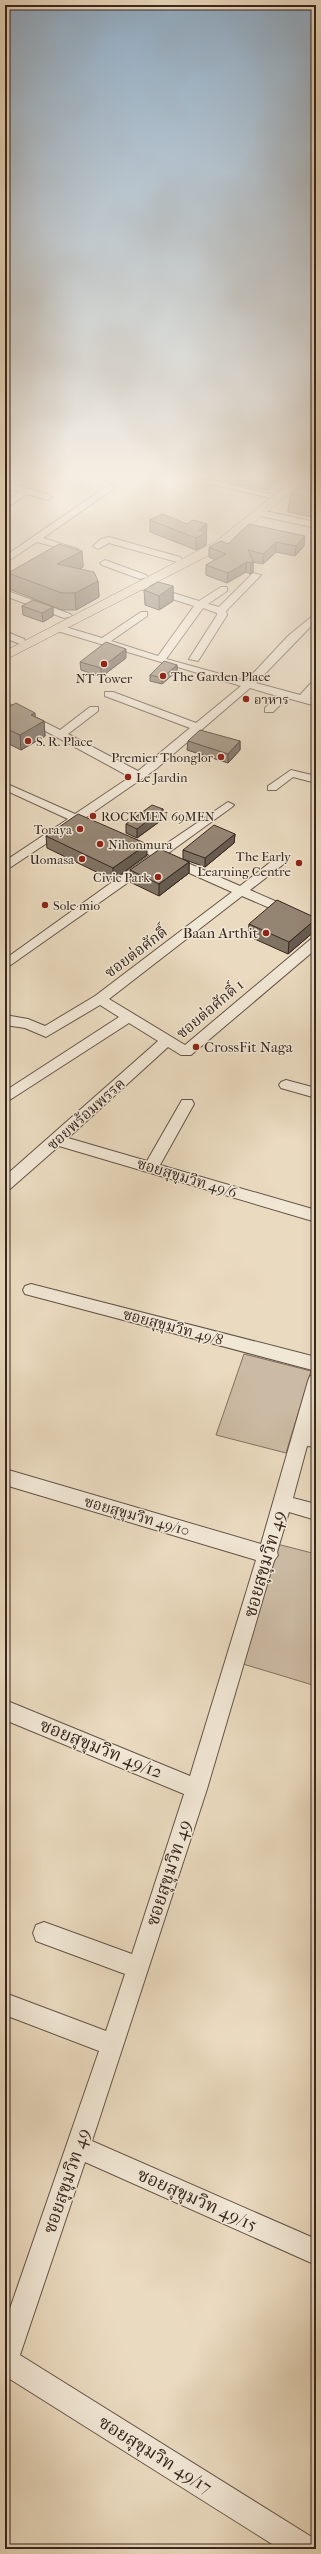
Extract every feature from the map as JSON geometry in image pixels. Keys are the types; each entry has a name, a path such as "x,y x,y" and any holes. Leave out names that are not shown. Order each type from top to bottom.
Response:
{"main road":[{"path":"5,656 54,627 108,599"},
{"path":"5,649 54,627"}],"street":[{"path":"24,599 72,618"},
{"path":"186,599 221,611"},
{"path":"160,660 200,605 209,599"},
{"path":"194,658 222,615 221,611 232,599"},
{"path":"102,642 144,614"},
{"path":"5,868 138,776 199,728 250,683 292,638 316,616"},
{"path":"54,627 160,660 250,683 316,703"},
{"path":"5,634 20,641"},
{"path":"303,699 316,684"},
{"path":"109,694 199,728"},
{"path":"269,710 285,694"},
{"path":"5,705 138,776"},
{"path":"60,734 94,709"},
{"path":"272,788 291,773 316,780"},
{"path":"5,786 94,826"},
{"path":"5,965 157,854 228,805"},
{"path":"114,835 316,924"},
{"name":"ซอยต่อศักดิ์","path":"5,1020 28,1024 46,1032 100,999 281,860"},
{"name":"ซอยต่อศักดิ์ 1","path":"100,999 183,1052 187,1051 316,942"},
{"path":"5,1098 129,1017"},
{"name":"ซอยพร้อมพรรค","path":"5,1185 58,1140 167,1041"},
{"path":"286,1085 316,1093"},
{"path":"150,1167 187,1104"},
{"name":"ซอยสุขุมวิท 49/6","path":"58,1140 316,1216"},
{"name":"ซอยสุขุมวิท 49/8","path":"30,1290 316,1364"},
{"name":"ซอยสุขุมวิท 49","path":"5,2361 10,2330 79,2147 197,1789 269,1555 283,1503 309,1438 316,1381"},
{"name":"ซอยสุขุมวิท 49/10","path":"5,1477 269,1555"},
{"path":"283,1503 316,1512"},
{"name":"ซอยสุขุมวิท 49/12","path":"5,1710 197,1789"},
{"path":"44,1934 138,1967"},
{"path":"5,2004 112,2044"},
{"name":"ซอยสุขุมวิท 49/15","path":"79,2147 316,2252"},
{"name":"ซอยสุขุมวิท 49/17","path":"5,2361 305,2549"}],"shaded area":[{"path":"244,1354 311,1371 286,1453 216,1435"},
{"path":"277,1544 316,1554 316,1686 243,1664"}],"building":[{"path":"33,600 53,607 42,613 22,606"},
{"path":"106,642 126,649 101,668 80,662"},
{"path":"164,661 177,665 162,678 150,675"},
{"path":"16,703 35,713 31,715 44,721 20,735 5,728 5,709"},
{"path":"200,730 240,741 228,754 188,741"},
{"path":"152,805 163,809 137,829 126,824"},
{"path":"78,814 147,844 113,868 46,836"},
{"path":"214,825 235,834 205,858 183,850"},
{"path":"160,849 189,862 159,884 130,870"},
{"path":"277,900 316,918 289,942 249,924"}],"place":[{"name":"NT Tower","path":"104,664"},
{"name":"The Garden Place","path":"163,676"},
{"name":"อาหาร","path":"246,699"},
{"name":"S. R. Place","path":"28,741"},
{"name":"Premier Thonglor","path":"221,757"},
{"name":"Le Jardin","path":"128,777"},
{"name":"ROCKMEN 69MEN","path":"93,816"},
{"name":"Toraya","path":"80,829"},
{"name":"Nihonmura","path":"100,844"},
{"name":"Uomasa","path":"82,859"},
{"name":"The Early Learning Centre","path":"299,863"},
{"name":"Civic Park","path":"158,877"},
{"name":"Sole mio","path":"45,905"},
{"name":"Baan Arthit","path":"266,933"},
{"name":"CrossFit Naga","path":"196,1047"}]}
